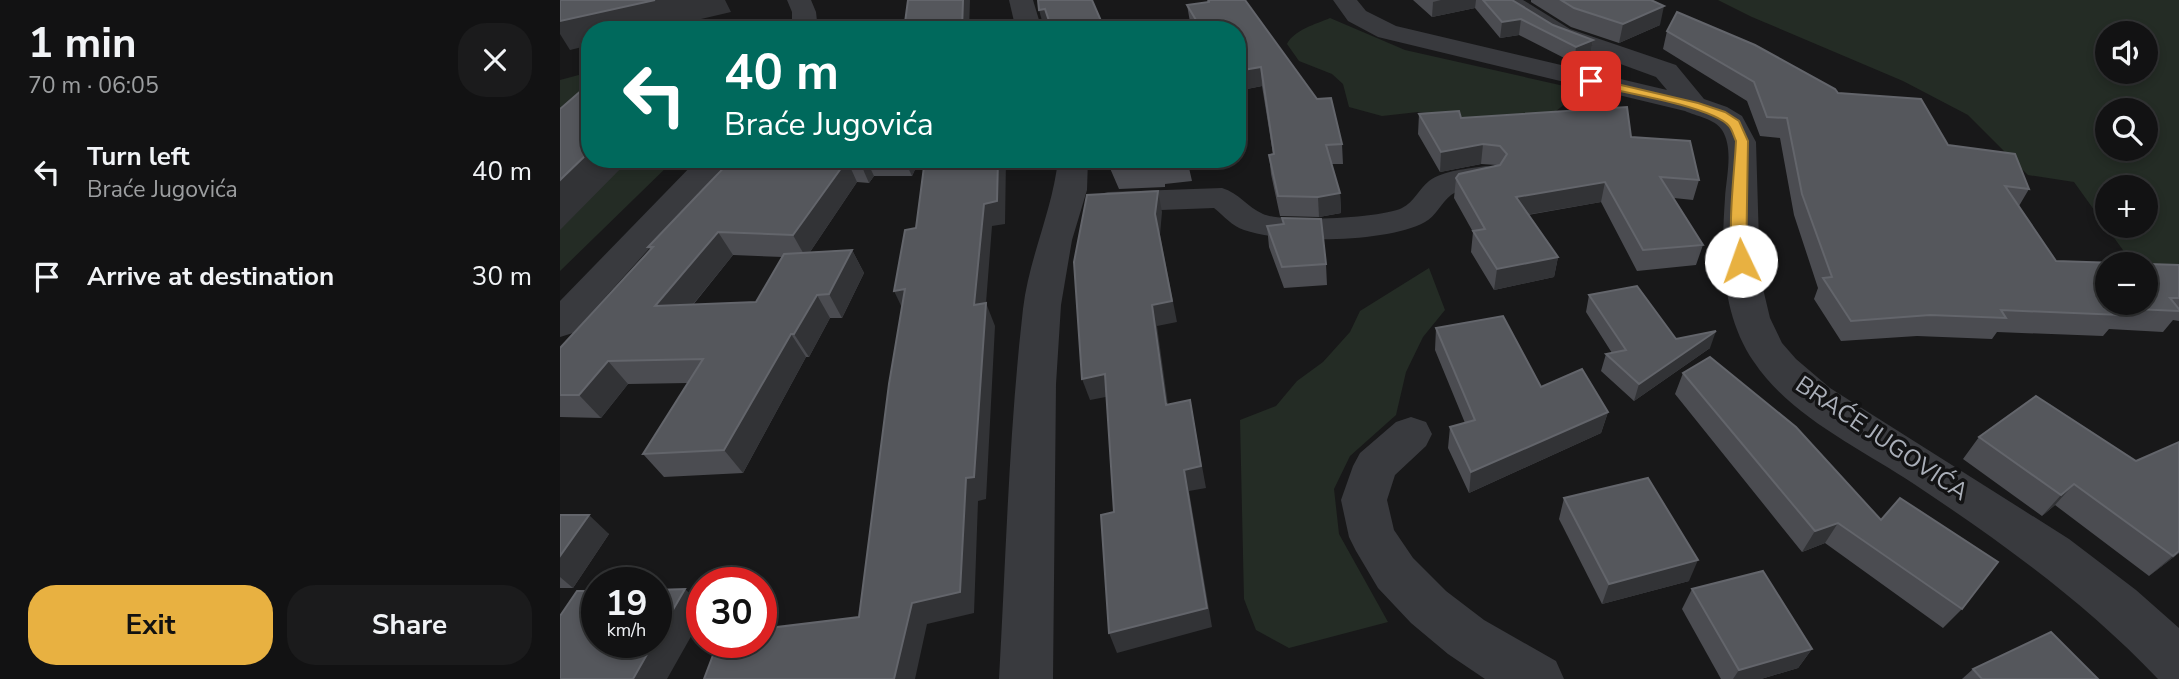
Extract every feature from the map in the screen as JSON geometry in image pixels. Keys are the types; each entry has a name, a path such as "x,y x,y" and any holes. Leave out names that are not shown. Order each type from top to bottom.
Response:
{"street":[{"path":"799,0 804,21"},
{"path":"1021,0 1027,21"},
{"name":"BRAĆE JUGOVIĆA","path":"1345,0 1357,16 1387,32 1694,105 1721,115 1734,124 1742,141 1738,243 1750,315 1766,351 1791,378 1826,404 1997,515 2095,585 2147,630 2179,664"},
{"path":"1506,0 1561,34 1666,71 1694,105"},
{"path":"560,324 707,168"},
{"path":"1026,679 1040,332 1055,240 1066,204 1072,168"},
{"path":"1066,204 1222,198 1243,217 1253,222 1266,227 1304,230 1394,221 1413,216 1442,186 1486,175"},
{"path":"1411,434 1392,445 1376,462 1369,479 1364,509 1377,550 1410,591 1465,638 1537,679"}],"shaded area":[{"path":"1718,0 2179,0 2179,281 2158,270 2158,252 2124,252 2114,238 2158,238 2158,175 2095,175 2095,211 2074,182 2028,175 1968,115 1903,81"},
{"path":"1330,18 1405,50 1582,90 1550,116 1500,121 1418,112 1382,116 1349,107 1343,84 1332,74 1299,61 1287,44 1300,31"},
{"path":"581,74 581,168 666,168 560,271 560,80"},
{"path":"1429,268 1445,310 1423,337 1406,372 1396,415 1350,456 1334,489 1339,534 1388,622 1289,648 1256,630 1244,599 1240,420 1276,406 1297,381 1323,362 1350,332 1360,311"}],"building":[{"path":"560,0 655,0 560,21"},
{"path":"908,0 963,0 962,21 905,21"},
{"path":"1038,0 1092,0 1101,21 1049,21 1045,9 1039,10"},
{"path":"1245,0 1317,99 1331,98 1342,144 1326,145 1340,193 1318,197 1278,196 1269,155 1274,154 1261,67 1246,70 1246,21 1197,21 1187,5"},
{"path":"1483,0 1512,0 1553,25 1593,40 1576,47 1521,19 1502,22"},
{"path":"1561,0 1651,0 1664,6 1623,24 1574,8"},
{"path":"1677,12 1755,45 1838,93 1921,99 1948,145 2015,154 2029,189 2005,186 2056,261 2095,262 2095,314 2001,310 2006,318 1930,315 1851,321 1823,278 1832,277 1802,194 1787,118 1767,117 1754,82 1667,31"},
{"path":"581,91 581,160 560,180 560,109"},
{"path":"1627,107 1631,137 1690,141 1699,180 1660,177 1703,245 1643,250 1605,182 1516,197 1558,257 1497,269 1473,231 1485,229 1456,178 1459,174 1500,165 1507,154 1500,146 1483,144 1441,152 1419,114 1459,111 1461,118"},
{"path":"723,168 841,168 793,235 718,232 655,306 756,302 784,254 852,250 829,294 817,295 794,334 791,334 724,450 643,454 703,359 608,361 579,395 560,395 560,348 653,247 648,247"},
{"path":"924,168 998,168 997,201 984,204 974,305 986,303 974,477 966,478 960,592 912,603 894,679 704,679 712,658 777,658 777,627 859,617 889,384 905,289 894,291 905,230 916,228"},
{"path":"1158,191 1155,214 1172,301 1152,305 1166,405 1190,400 1201,466 1184,470 1207,608 1109,633 1101,515 1114,512 1105,374 1082,379 1074,262 1087,195"},
{"path":"1282,218 1321,219 1326,264 1282,267 1267,226 1284,224"},
{"path":"2158,264 2179,265 2179,298 2170,298 2179,311 2158,310"},
{"path":"1637,286 1676,339 1716,331 1639,384 1606,354 1626,350 1589,295"},
{"path":"1503,316 1541,387 1582,369 1608,412 1471,472 1450,427 1475,420 1436,328"},
{"path":"1710,357 1796,427 1881,520 1900,498 1998,562 1962,609 1838,523 1815,531 1683,373"},
{"path":"2036,396 2136,461 2179,442 2179,551 2173,556 2074,484 2061,495 1979,437"},
{"path":"1648,478 1698,560 1609,584 1564,498"},
{"path":"560,515 589,515 560,556"},
{"path":"1763,571 1812,649 1739,670 1692,589"},
{"path":"672,589 685,589 672,611"},
{"path":"577,591 581,591 581,658 645,658 633,679 560,679 560,616"},
{"path":"2051,632 2098,679 1982,679 1973,669"}],"route":[{"path":"1591,81 1694,105 1721,115 1734,124 1742,141 1738,243 1741,261"}]}
